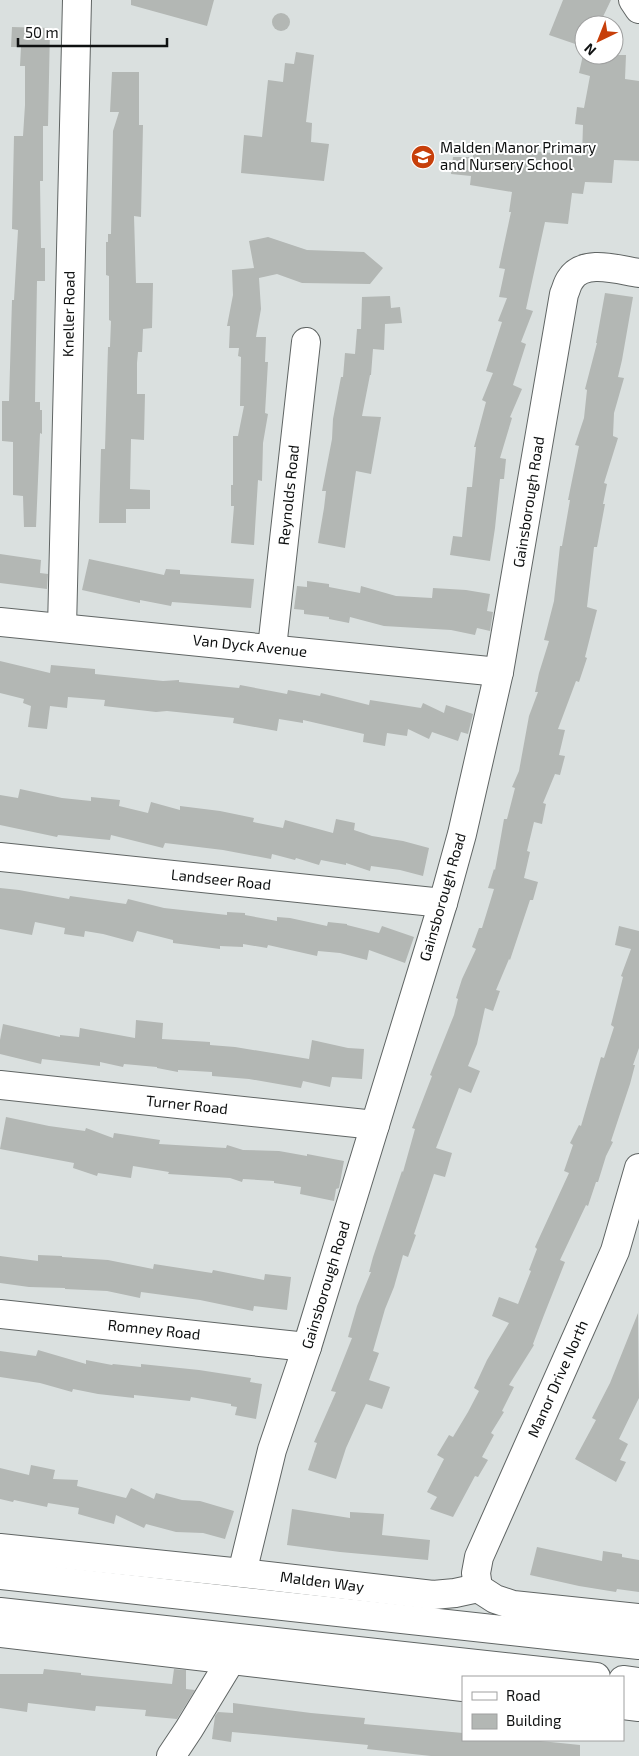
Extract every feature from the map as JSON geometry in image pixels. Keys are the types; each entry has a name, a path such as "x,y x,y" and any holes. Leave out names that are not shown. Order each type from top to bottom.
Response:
{"main road":[{"name":"Kneller Road","path":"62,628 77,0"},
{"path":"633,0 639,9"},
{"name":"Gainsborough Road","path":"242,1573 272,1450 307,1347 443,903 462,834 499,672 564,294 570,279 580,270 593,267 639,273"},
{"name":"Reynolds Road","path":"272,648 306,342"},
{"name":"Van Dyck Avenue","path":"0,622 499,672"},
{"name":"Landseer Road","path":"0,857 443,903"},
{"name":"Turner Road","path":"0,1085 375,1125"},
{"name":"Manor Drive North","path":"478,1588 476,1573 479,1557 615,1251 639,1168"},
{"name":"Romney Road","path":"0,1314 307,1347"},
{"name":"Malden Way","path":"0,1548 433,1595 478,1588"},
{"name":"Malden Way","path":"0,1575 639,1645"},
{"path":"478,1588 495,1599 513,1605 639,1618"},
{"path":"0,1612 587,1676"},
{"path":"0,1633 462,1687"},
{"path":"171,1756 231,1660"},
{"path":"624,1680 639,1682"},
{"path":"624,1705 639,1707"}],"building":[{"path":"131,0 214,0 207,26 131,5"},
{"path":"563,0 611,0 604,15 574,15 574,44 549,35"},
{"path":"277,13 285,13 290,18 288,29 277,31 272,26 272,18"},
{"path":"12,27 50,28 48,126 43,126 43,181 40,181 41,248 45,248 45,281 37,281 35,402 40,402 40,410 42,410 42,434 40,433 36,527 24,527 23,496 13,495 13,442 2,441 2,401 9,401 12,300 14,300 18,230 12,229 14,136 23,136 25,105 25,66 20,66 21,47 11,47"},
{"path":"296,52 314,55 306,122 312,123 311,142 329,144 324,181 241,173 244,135 262,137 268,80 283,82 285,63 294,64"},
{"path":"624,55 626,55 625,79 639,81 639,161 614,160 612,183 585,182 583,194 572,193 568,224 545,222 526,309 533,311 521,342 526,344 513,385 522,389 510,417 512,418 500,458 506,459 504,479 500,479 490,561 450,555 453,536 462,537 467,487 472,487 476,447 474,447 486,402 482,400 493,373 486,371 502,322 498,321 507,298 499,297 505,269 499,268 511,212 509,212 512,192 470,185 471,176 451,174 453,157 473,157 474,145 582,156 583,125 575,124 577,107 584,108 590,76 579,73 581,65 624,65"},
{"path":"112,72 139,72 139,125 143,125 141,217 134,216 136,283 153,283 152,328 143,329 142,352 138,352 137,363 137,394 145,394 144,440 131,439 130,489 150,490 150,509 126,509 126,523 99,523 101,449 105,449 108,347 110,347 111,321 109,320 109,276 106,275 106,242 108,242 108,234 111,234 113,131 119,112 110,112"},
{"path":"268,237 307,250 364,252 383,268 370,284 302,283 277,274 259,278 261,309 256,337 266,337 265,362 268,362 265,413 268,414 263,443 262,481 258,480 254,545 231,543 234,506 231,506 233,436 238,436 244,406 240,406 241,357 238,356 239,348 229,348 230,326 227,326 233,295 232,270 254,268 249,241"},
{"path":"605,293 633,297 618,377 624,378 614,413 613,436 618,438 604,483 607,484 603,504 605,504 597,547 594,547 587,607 597,610 585,657 587,658 579,682 576,681 558,729 565,730 559,755 565,756 560,775 555,774 543,803 546,804 542,824 534,822 527,851 530,852 524,878 538,882 510,960 496,990 500,991 493,1011 485,1008 477,1044 468,1066 480,1071 471,1093 459,1088 436,1148 452,1153 445,1177 434,1174 414,1234 416,1235 408,1257 403,1255 394,1287 385,1309 373,1351 379,1353 369,1380 390,1387 382,1409 366,1404 346,1448 336,1479 308,1470 317,1443 314,1442 336,1392 331,1391 352,1338 348,1337 357,1306 371,1272 369,1272 373,1257 403,1172 415,1129 412,1128 432,1076 430,1075 454,1015 458,999 456,998 462,979 476,949 472,947 479,928 482,928 494,889 488,888 495,870 504,819 507,819 515,788 512,787 519,771 529,716 538,692 535,692 539,673 549,641 544,640 554,601 560,546 562,546 570,500 568,500 579,446 575,445 584,418 587,390 585,389 597,343"},
{"path":"390,296 391,308 400,307 402,323 385,324 384,350 373,349 371,375 362,416 381,417 371,474 356,471 345,548 318,543 326,491 322,491 332,439 333,419 341,377 343,377 345,353 355,354 357,329 361,329 362,297"},
{"path":"0,554 41,560 40,573 48,574 47,589 0,583"},
{"path":"89,559 164,575 166,569 180,570 180,574 254,579 251,608 172,602 171,606 140,600 140,603 82,590"},
{"path":"307,581 329,584 329,587 360,593 361,586 396,596 432,598 433,588 490,594 487,611 493,612 490,631 477,628 475,635 451,630 384,626 350,617 349,623 329,619 329,617 304,614 304,610 294,609 297,586 307,587"},
{"path":"0,661 50,673 51,665 95,669 95,674 163,681 179,680 179,682 239,688 240,685 287,694 288,690 320,696 321,693 369,705 370,700 421,708 423,703 444,713 446,705 473,714 468,734 461,732 458,741 432,732 429,739 408,729 407,736 387,733 385,746 363,742 364,734 303,720 303,723 279,719 277,731 233,723 234,718 104,706 105,700 68,697 67,708 50,706 47,729 28,727 31,706 23,703 24,699 0,693"},
{"path":"20,789 62,798 91,801 91,797 120,800 119,806 148,813 151,802 180,810 180,806 220,811 254,818 253,822 283,828 285,820 333,833 336,819 355,823 354,830 372,836 429,848 423,876 400,870 371,866 370,871 346,863 346,865 321,860 319,865 296,858 295,860 272,854 271,859 223,850 165,843 163,848 111,835 110,840 58,835 57,837 0,825 0,795 18,798"},
{"path":"0,888 69,899 70,896 126,904 128,899 164,908 227,915 227,912 245,913 245,915 277,921 277,917 327,926 328,922 347,924 379,933 382,926 414,937 405,963 369,950 367,960 340,953 318,951 317,956 268,945 267,948 243,944 243,947 220,946 220,949 173,943 173,940 137,931 133,942 85,931 84,937 64,934 65,928 35,922 32,935 0,929"},
{"path":"619,926 639,931 639,1048 633,1065 635,1065 630,1084 611,1141 613,1142 606,1156 598,1182 596,1182 588,1206 586,1205 560,1260 565,1262 534,1345 509,1385 514,1387 502,1411 504,1412 491,1433 494,1435 482,1457 488,1460 478,1477 475,1476 453,1517 430,1509 437,1497 427,1492 444,1459 437,1455 449,1435 453,1437 479,1391 474,1388 487,1360 509,1323 492,1316 499,1297 518,1304 531,1271 529,1270 537,1249 535,1247 569,1173 564,1171 573,1145 570,1143 579,1125 581,1126 601,1057 604,1058 614,1027 611,1025 623,977 621,976 631,949 615,945"},
{"path":"136,1020 163,1023 162,1039 210,1042 210,1045 235,1047 309,1059 312,1040 348,1048 364,1049 362,1079 332,1077 330,1087 303,1081 301,1088 249,1079 212,1076 212,1072 178,1070 178,1072 157,1067 124,1064 123,1067 100,1062 100,1066 42,1059 41,1064 0,1054 3,1024 60,1037 60,1035 79,1037 80,1028 135,1038"},
{"path":"6,1117 85,1131 86,1128 113,1138 114,1133 160,1140 159,1144 226,1148 227,1145 243,1150 279,1151 307,1156 307,1154 344,1161 339,1188 336,1189 334,1201 300,1194 301,1187 274,1183 274,1181 243,1179 242,1182 230,1178 168,1174 169,1172 133,1166 131,1178 98,1173 97,1176 73,1168 74,1163 0,1149"},
{"path":"38,1255 108,1260 153,1269 154,1264 212,1273 213,1270 264,1280 265,1274 291,1277 287,1310 254,1306 253,1311 200,1300 141,1292 140,1298 107,1291 29,1287 0,1283 0,1256 38,1261"},
{"path":"638,1313 639,1398 619,1439 628,1444 620,1460 626,1462 616,1482 575,1459 596,1420 592,1418 610,1383"},
{"path":"38,1350 86,1364 86,1360 112,1365 141,1367 141,1364 251,1378 250,1382 262,1384 256,1419 235,1415 237,1407 231,1406 231,1404 191,1397 190,1401 134,1395 134,1398 73,1389 72,1392 40,1383 0,1377 0,1351 36,1356"},
{"path":"31,1465 55,1470 53,1479 78,1480 77,1486 126,1498 131,1488 154,1499 156,1493 182,1500 200,1501 234,1511 225,1539 203,1533 176,1532 146,1524 144,1528 116,1515 114,1524 78,1514 79,1508 48,1503 47,1507 0,1499 0,1468 29,1475"},
{"path":"292,1509 350,1518 350,1512 384,1514 382,1535 430,1540 428,1560 287,1545"},
{"path":"537,1547 602,1561 603,1551 622,1554 622,1557 639,1560 639,1592 617,1589 616,1592 530,1575"},
{"path":"44,1669 81,1673 81,1675 172,1684 174,1669 186,1670 186,1689 195,1690 177,1719 145,1716 146,1710 96,1706 95,1711 28,1703 27,1712 0,1708 0,1674 43,1674"},
{"path":"233,1703 365,1718 364,1724 462,1733 462,1741 541,1741 580,1745 580,1756 431,1756 367,1749 368,1745 232,1732 231,1742 212,1739 215,1716 218,1712 233,1713"}],"place":[{"name":"Malden Manor Primary and Nursery School","path":"423,157"}]}
